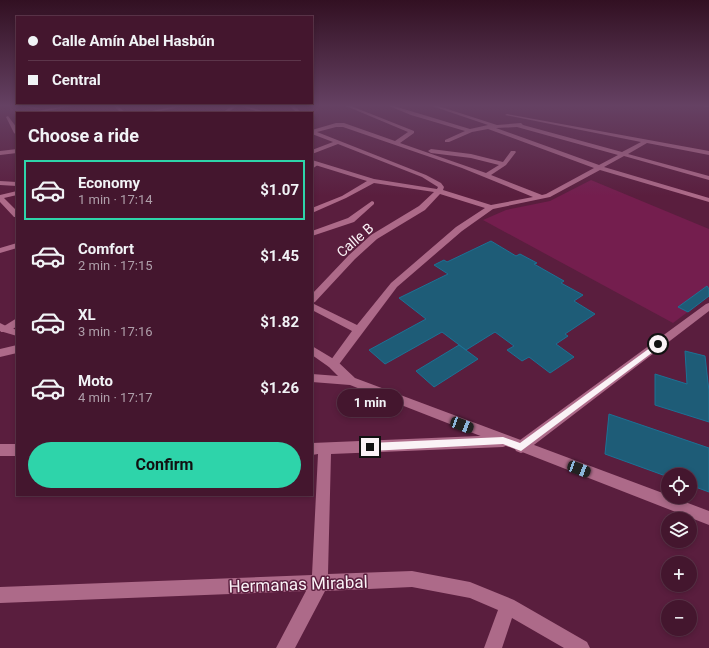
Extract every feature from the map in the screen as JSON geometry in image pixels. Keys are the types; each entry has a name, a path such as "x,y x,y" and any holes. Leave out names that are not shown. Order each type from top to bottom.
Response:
{"street":[{"path":"323,136 433,180 441,187 439,191"},
{"path":"375,136 419,151 541,197"},
{"path":"396,143 406,136"},
{"path":"447,141 458,136"},
{"path":"513,136 600,168 709,200"},
{"path":"556,136 709,178"},
{"path":"616,136 709,153"},
{"path":"313,152 339,142"},
{"path":"333,364 394,285 459,229 491,207 548,196 647,142"},
{"path":"0,153 16,151"},
{"path":"419,151 471,156 504,164"},
{"path":"486,176 504,164 513,152"},
{"path":"314,165 373,181 439,191 491,207"},
{"path":"313,211 344,197 373,181"},
{"path":"0,182 16,184"},
{"name":"Calle B","path":"313,299 352,257 374,237 422,208 439,191"},
{"path":"16,193 0,198 16,214"},
{"path":"313,234 352,220 372,203"},
{"path":"0,251 16,245"},
{"path":"521,447 709,306"},
{"path":"313,307 358,330"},
{"path":"3,328 16,322"},
{"path":"3,328 16,333"},
{"path":"0,353 16,348"},
{"path":"313,351 333,364 351,382"},
{"path":"313,378 351,382 709,518"},
{"path":"285,648 320,583 319,449 503,441"},
{"path":"0,450 16,450"},
{"name":"Hermanas Mirabal","path":"0,595 412,579 470,590 508,606 581,648"},
{"path":"493,648 508,606"}],"shaded area":[{"path":"591,180 709,229 709,296 673,323 483,220 506,210 550,201"}],"building":[{"path":"491,241 516,256 520,254 537,263 534,264 564,281 561,283 583,295 574,301 595,314 565,334 568,336 556,344 574,357 550,373 529,357 522,361 507,350 514,346 495,332 466,350 442,332 385,364 369,350 426,319 399,298 448,274 434,265 444,260 447,262"},
{"path":"707,286 709,289 709,296 688,312 678,307"},
{"path":"459,345 478,359 434,387 416,371"},
{"path":"685,351 705,356 709,391 709,422 655,405 655,374 687,384"},
{"path":"609,414 709,448 709,492 697,488 697,468 661,468 661,474 605,454"}],"route":[{"path":"370,447 503,441 521,447 658,344"}]}
